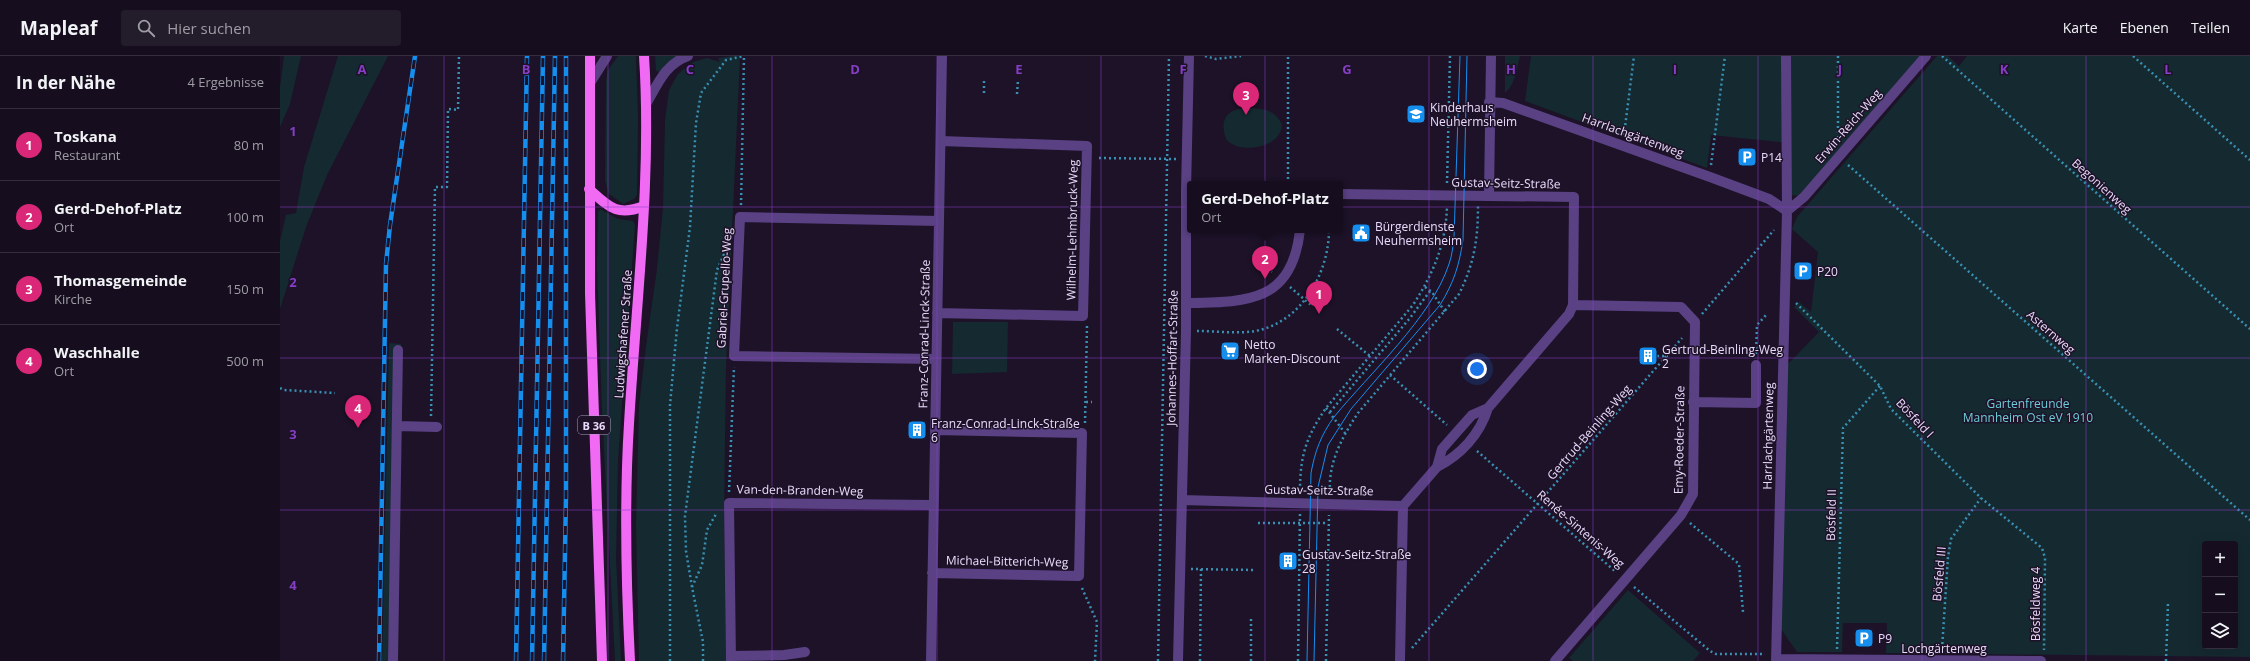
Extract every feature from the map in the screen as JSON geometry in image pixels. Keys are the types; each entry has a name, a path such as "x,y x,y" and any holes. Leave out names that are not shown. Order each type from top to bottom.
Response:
{"main road":[{"name":"Ludwigshafener Straße","path":"590,56 590,293 602,661"},
{"name":"Ludwigshafener Straße","path":"630,661 626,576 626,485 644,206 646,104 644,56"},
{"path":"589,189 615,210 634,210 644,206"}],"street":[{"path":"590,83 607,56"},
{"path":"646,104 666,70 673,63 688,56"},
{"name":"Franz-Conrad-Linck-Straße","path":"931,661 942,56"},
{"name":"Johannes-Hoffart-Straße","path":"1188,181 1189,56"},
{"path":"1489,196 1489,102 1491,56"},
{"name":"Harrlachgärtenweg","path":"1776,660 1787,211 1786,56"},
{"name":"Erwin-Reich-Weg","path":"1787,211 1804,197 1926,56"},
{"name":"Harrlachgärtenweg","path":"1489,102 1503,103 1710,177 1769,199 1787,211"},
{"name":"Wilhelm-Lehmbruck-Weg","path":"937,314 1083,316 1087,146 940,142"},
{"name":"Gustav-Seitz-Straße","path":"1343,194 1574,197 1573,305"},
{"name":"Gabriel-Grupello-Weg","path":"936,359 734,356 740,217 939,221"},
{"name":"Johannes-Hoffart-Straße","path":"1178,661 1188,233"},
{"path":"1187,303 1235,302 1259,297 1282,280 1291,268 1298,249 1300,233"},
{"path":"1437,466 1453,459 1483,425 1488,408 1569,314 1573,305 1681,307 1695,322"},
{"name":"Emy-Roeder-Straße","path":"1555,661 1681,515 1693,494 1695,322"},
{"path":"393,661 398,350"},
{"path":"1693,402 1756,403 1756,365"},
{"path":"1400,661 1403,506 1437,466 1442,449 1472,415 1488,408"},
{"path":"397,426 434,426"},
{"path":"935,430 1082,433"},
{"name":"Michael-Bitterich-Weg","path":"932,573 1079,576 1082,433"},
{"name":"Gustav-Seitz-Straße","path":"1182,500 1300,502 1403,506"},
{"name":"Van-den-Branden-Weg","path":"731,658 729,505 933,505"},
{"path":"731,658 784,655 805,652"},
{"name":"Lochgärtenweg","path":"1776,660 1941,661 2042,657"}],"path":[{"path":"434,426 435,186 447,187 448,109 458,110 459,56"},
{"path":"670,661 670,405 677,328 690,227 696,123 701,93 726,60 744,56 740,217"},
{"path":"1158,661 1169,56"},
{"path":"1205,56 1216,59 1241,56"},
{"path":"1288,56 1288,181"},
{"path":"1298,661 1300,477 1304,447 1326,408 1413,305 1425,287 1442,249 1447,220 1450,56"},
{"path":"1622,145 1634,56"},
{"path":"1710,177 1725,56"},
{"path":"1838,56 1839,157"},
{"name":"Begonienweg","path":"1942,56 2250,329"},
{"path":"2133,56 2250,160"},
{"path":"984,80 984,93"},
{"path":"1017,94 1018,80"},
{"name":"Asternweg","path":"1839,157 2250,520"},
{"path":"1086,158 1187,159"},
{"path":"1330,503 1329,488 1335,458 1345,432 1390,375 1445,312 1459,294 1470,273 1477,237 1478,196"},
{"name":"Gertrud-Beinling-Weg","path":"1400,661 1668,356 1777,226 1787,211"},
{"path":"1186,331 1256,331 1281,320 1305,300 1322,274 1329,245 1329,233"},
{"path":"703,661 702,635 686,551 685,508 717,270 725,252 738,244"},
{"path":"1425,287 1430,291 1445,312"},
{"path":"1330,412 1414,314 1430,291"},
{"name":"Bösfeld I","path":"1785,292 1880,386 1891,409 1981,498 2042,548"},
{"path":"1756,365 1757,325 1766,315"},
{"path":"1082,433 1085,424 1087,324 1083,316"},
{"path":"1337,329 1370,356"},
{"path":"692,587 702,565 707,530 715,515 724,507 729,505 734,356"},
{"path":"1652,356 1668,356"},
{"path":"1390,375 1456,433"},
{"name":"Bösfeld II","path":"1837,660 1843,428 1880,386"},
{"path":"280,388 284,390 335,392"},
{"path":"1086,402 1092,402"},
{"path":"1326,408 1341,430 1345,432"},
{"name":"Renée-Sintenis-Weg","path":"1467,442 1710,651 1716,654 1766,654 1776,660"},
{"name":"Bösfeld III","path":"1941,661 1948,557 1951,539 1981,498"},
{"path":"1681,515 1739,564 1742,612"},
{"path":"1258,523 1328,524 1326,661"},
{"name":"Bösfeldweg 4","path":"2042,548 2044,558 2042,657"},
{"path":"1180,569 1255,570"},
{"path":"1200,661 1201,569"},
{"path":"1079,576 1084,595 1097,622 1095,661"},
{"path":"2166,661 2168,603"},
{"path":"1251,617 1251,661"}],"green space":[{"path":"284,56 301,56 290,104 280,127 280,87"},
{"path":"338,56 388,56 327,175 306,227 280,309 280,241 286,215 296,213 304,167"},
{"path":"618,56 636,56 638,118 637,195 634,199 623,204 609,194 605,181 606,81 608,70"},
{"path":"655,56 678,56 662,71 658,72 656,70"},
{"path":"740,56 726,364 724,518 726,661 639,661 636,525 639,406 657,269 663,208 665,121 669,90 678,74 693,62 707,58 720,62 718,58"},
{"path":"1505,56 1520,56 1517,71 1511,86 1505,93"},
{"path":"1531,56 1920,56 1799,196 1791,195 1790,143 1711,135 1707,168 1525,101"},
{"name":"Gartenfreunde Mannheim Ost eV 1910","path":"1937,56 1948,56 1959,66 1967,56 2250,56 2250,657 1886,653 1887,623 1843,623 1842,652 1797,652 1781,629 1786,366 1819,332 1794,307 1799,302 1811,312 1818,252 1792,229 1797,217"},
{"path":"1249,108 1269,111 1276,116 1282,125 1280,133 1275,139 1269,143 1252,148 1236,146 1228,141 1224,134 1224,125 1227,116 1238,109"},
{"path":"600,209 618,219 633,221 635,225 618,460 616,558 621,661 615,661 602,411 597,266 598,212"},
{"path":"953,322 1008,322 1007,372 952,374"},
{"path":"389,343 401,344 401,348 394,348 388,661 382,661"},
{"path":"1628,590 1700,653 1693,661 1573,661 1569,658"}],"tram line":[{"path":"1307,661 1311,473 1314,458 1329,424 1414,324 1429,304 1441,284 1449,264 1454,237 1460,56"},
{"path":"1314,661 1318,487 1328,445 1351,409 1440,305 1449,289 1458,266 1463,240 1467,56"}],"railway":[{"path":"379,661 386,264 390,225 415,56"},
{"path":"516,661 527,56"},
{"path":"532,661 543,56"},
{"path":"544,661 555,56"},
{"path":"563,661 566,496 566,56"}],"place":[{"name":"Kinderhaus Neuhermsheim","path":"1416,114"},
{"name":"Thomasgemeinde","path":"1246,115"},
{"name":"P14","path":"1747,157"},
{"name":"Bürgerdienste Neuhermsheim","path":"1361,233"},
{"name":"P20","path":"1803,271"},
{"name":"Gerd-Dehof-Platz","path":"1265,279"},
{"name":"Toskana","path":"1319,314"},
{"name":"Netto Marken-Discount","path":"1230,351"},
{"name":"Gertrud-Beinling-Weg 2","path":"1648,356"},
{"name":"Waschhalle","path":"358,428"},
{"name":"Franz-Conrad-Linck-Straße 6","path":"917,430"},
{"name":"Gustav-Seitz-Straße 28","path":"1288,561"},
{"name":"P9","path":"1864,638"}]}
